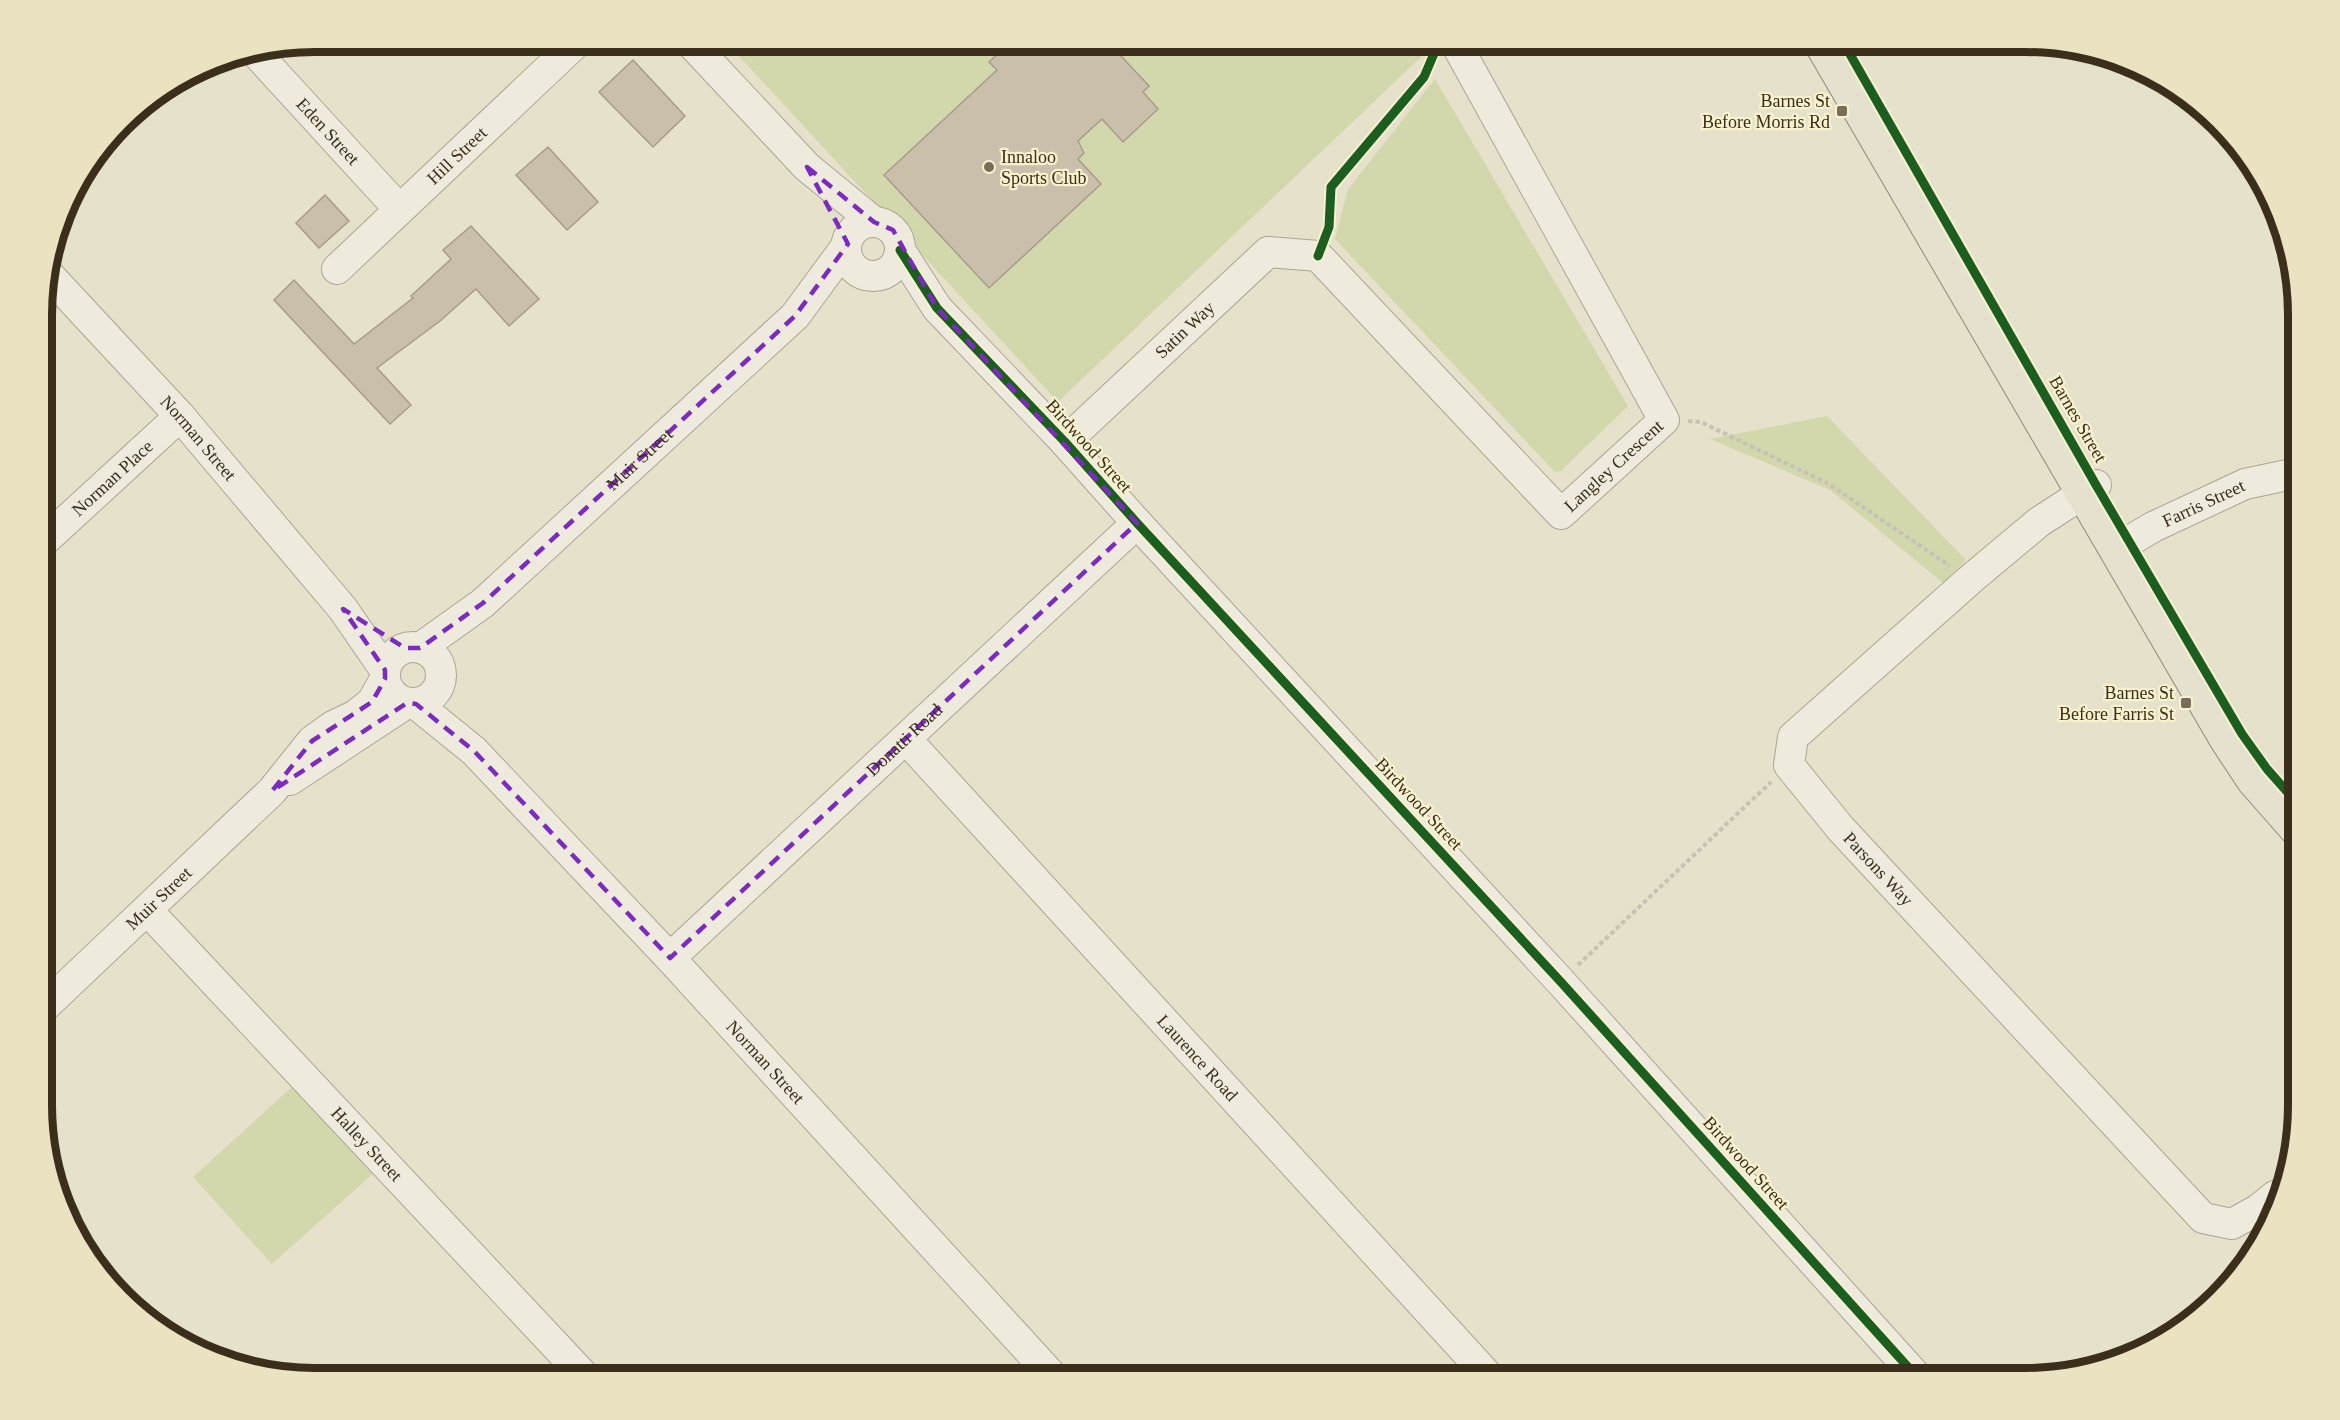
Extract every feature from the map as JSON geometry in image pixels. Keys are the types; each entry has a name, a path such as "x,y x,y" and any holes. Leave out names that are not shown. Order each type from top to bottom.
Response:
{"main road":[{"name":"Barnes Street","path":"1826,52 2123,545 2242,734 2267,769 2288,793"},
{"name":"Barnes Street","path":"1849,52 2090,490"},
{"name":"Barnes Street","path":"2123,545 2226,739 2253,780 2288,820"}],"street":[{"name":"Hill Street","path":"338,269 566,52"},
{"path":"699,52 807,167 874,222"},
{"name":"Langley Crescent","path":"1318,256 1561,514 1664,420 1461,52"},
{"name":"Eden Street","path":"261,59 399,209"},
{"path":"807,167 846,244 849,262 853,267 872,275 886,273 896,263 900,250 893,230 874,222 867,222 854,229 846,244"},
{"name":"Muir Street","path":"412,648 483,603 795,316 846,244"},
{"name":"Birdwood Street","path":"900,250 937,308 1065,442 1560,981 1909,1368"},
{"name":"Satin Way","path":"1065,442 1268,252 1318,256"},
{"name":"Muir Street","path":"795,316 872,275"},
{"name":"Birdwood Street","path":"872,275 937,308"},
{"name":"Norman Street","path":"55,282 180,417 343,609 385,674"},
{"name":"Norman Place","path":"52,533 180,417"},
{"name":"Farris Street","path":"2123,545 2153,527 2244,484 2288,474"},
{"path":"1789,765 1793,737 1972,578 2039,522 2090,490"},
{"name":"Donatti Road","path":"670,958 1137,523"},
{"name":"Muir Street","path":"441,679 483,603"},
{"name":"Norman Street","path":"343,609 412,648"},
{"path":"412,648 426,650 436,659 441,679 431,698 412,703 392,694 385,674 392,656 412,648"},
{"name":"Muir Street","path":"52,999 272,791 312,741 333,726 356,715 372,702 385,674"},
{"name":"Norman Street","path":"441,679 474,751"},
{"name":"Muir Street","path":"272,791 412,703"},
{"name":"Norman Street","path":"412,703 474,751 670,958 1045,1368"},
{"name":"Laurence Road","path":"906,739 1481,1368"},
{"name":"Parsons Way","path":"1789,765 1841,829 2203,1218 2232,1224 2269,1201"},
{"name":"Halley Street","path":"147,910 577,1368"}],"path":[{"path":"1664,420 1701,422 1829,484 1934,557 1972,578"},
{"path":"1560,981 1789,765"}],"highlighted area":[{"path":"807,167 874,222 893,230 937,308 1137,523 670,958 474,751 416,704 407,703 272,791 312,741 372,702 385,679 385,670 343,609 405,648 420,648 483,603 795,316 848,244"}],"green space":[{"path":"735,52 1420,52 1422,56 1058,402"},
{"path":"1435,79 1628,406 1561,471 1555,472 1335,239 1348,189"},
{"path":"1827,416 1966,560 1943,583 1830,490 1710,439"},
{"path":"303,1077 377,1170 272,1264 193,1177"}],"building":[{"name":"Innaloo Sports Club","path":"1000,52 1117,52 1149,86 1143,92 1158,109 1123,142 1102,119 1078,141 1084,153 1078,159 1101,184 989,288 884,175 997,70 989,62"},
{"path":"633,60 685,116 653,147 599,92"},
{"path":"548,147 598,202 567,230 516,175"},
{"path":"325,195 349,221 319,248 296,223"},
{"path":"471,226 539,299 509,326 476,289 440,321 377,368 411,405 390,424 274,300 294,280 354,344 413,298 411,296 451,259 443,250"}],"cycle path":[{"path":"1318,256 1329,227 1331,187 1424,77 1435,52"},
{"path":"1849,52 2096,485 2242,734 2267,769 2288,793"},
{"path":"900,250 937,308 1065,442 1560,981 1909,1368"}],"place":[{"name":"Barnes St Before Morris Rd","path":"1842,111"},
{"name":"Innaloo Sports Club","path":"989,167"},
{"name":"Barnes St Before Farris St","path":"2186,703"}]}
